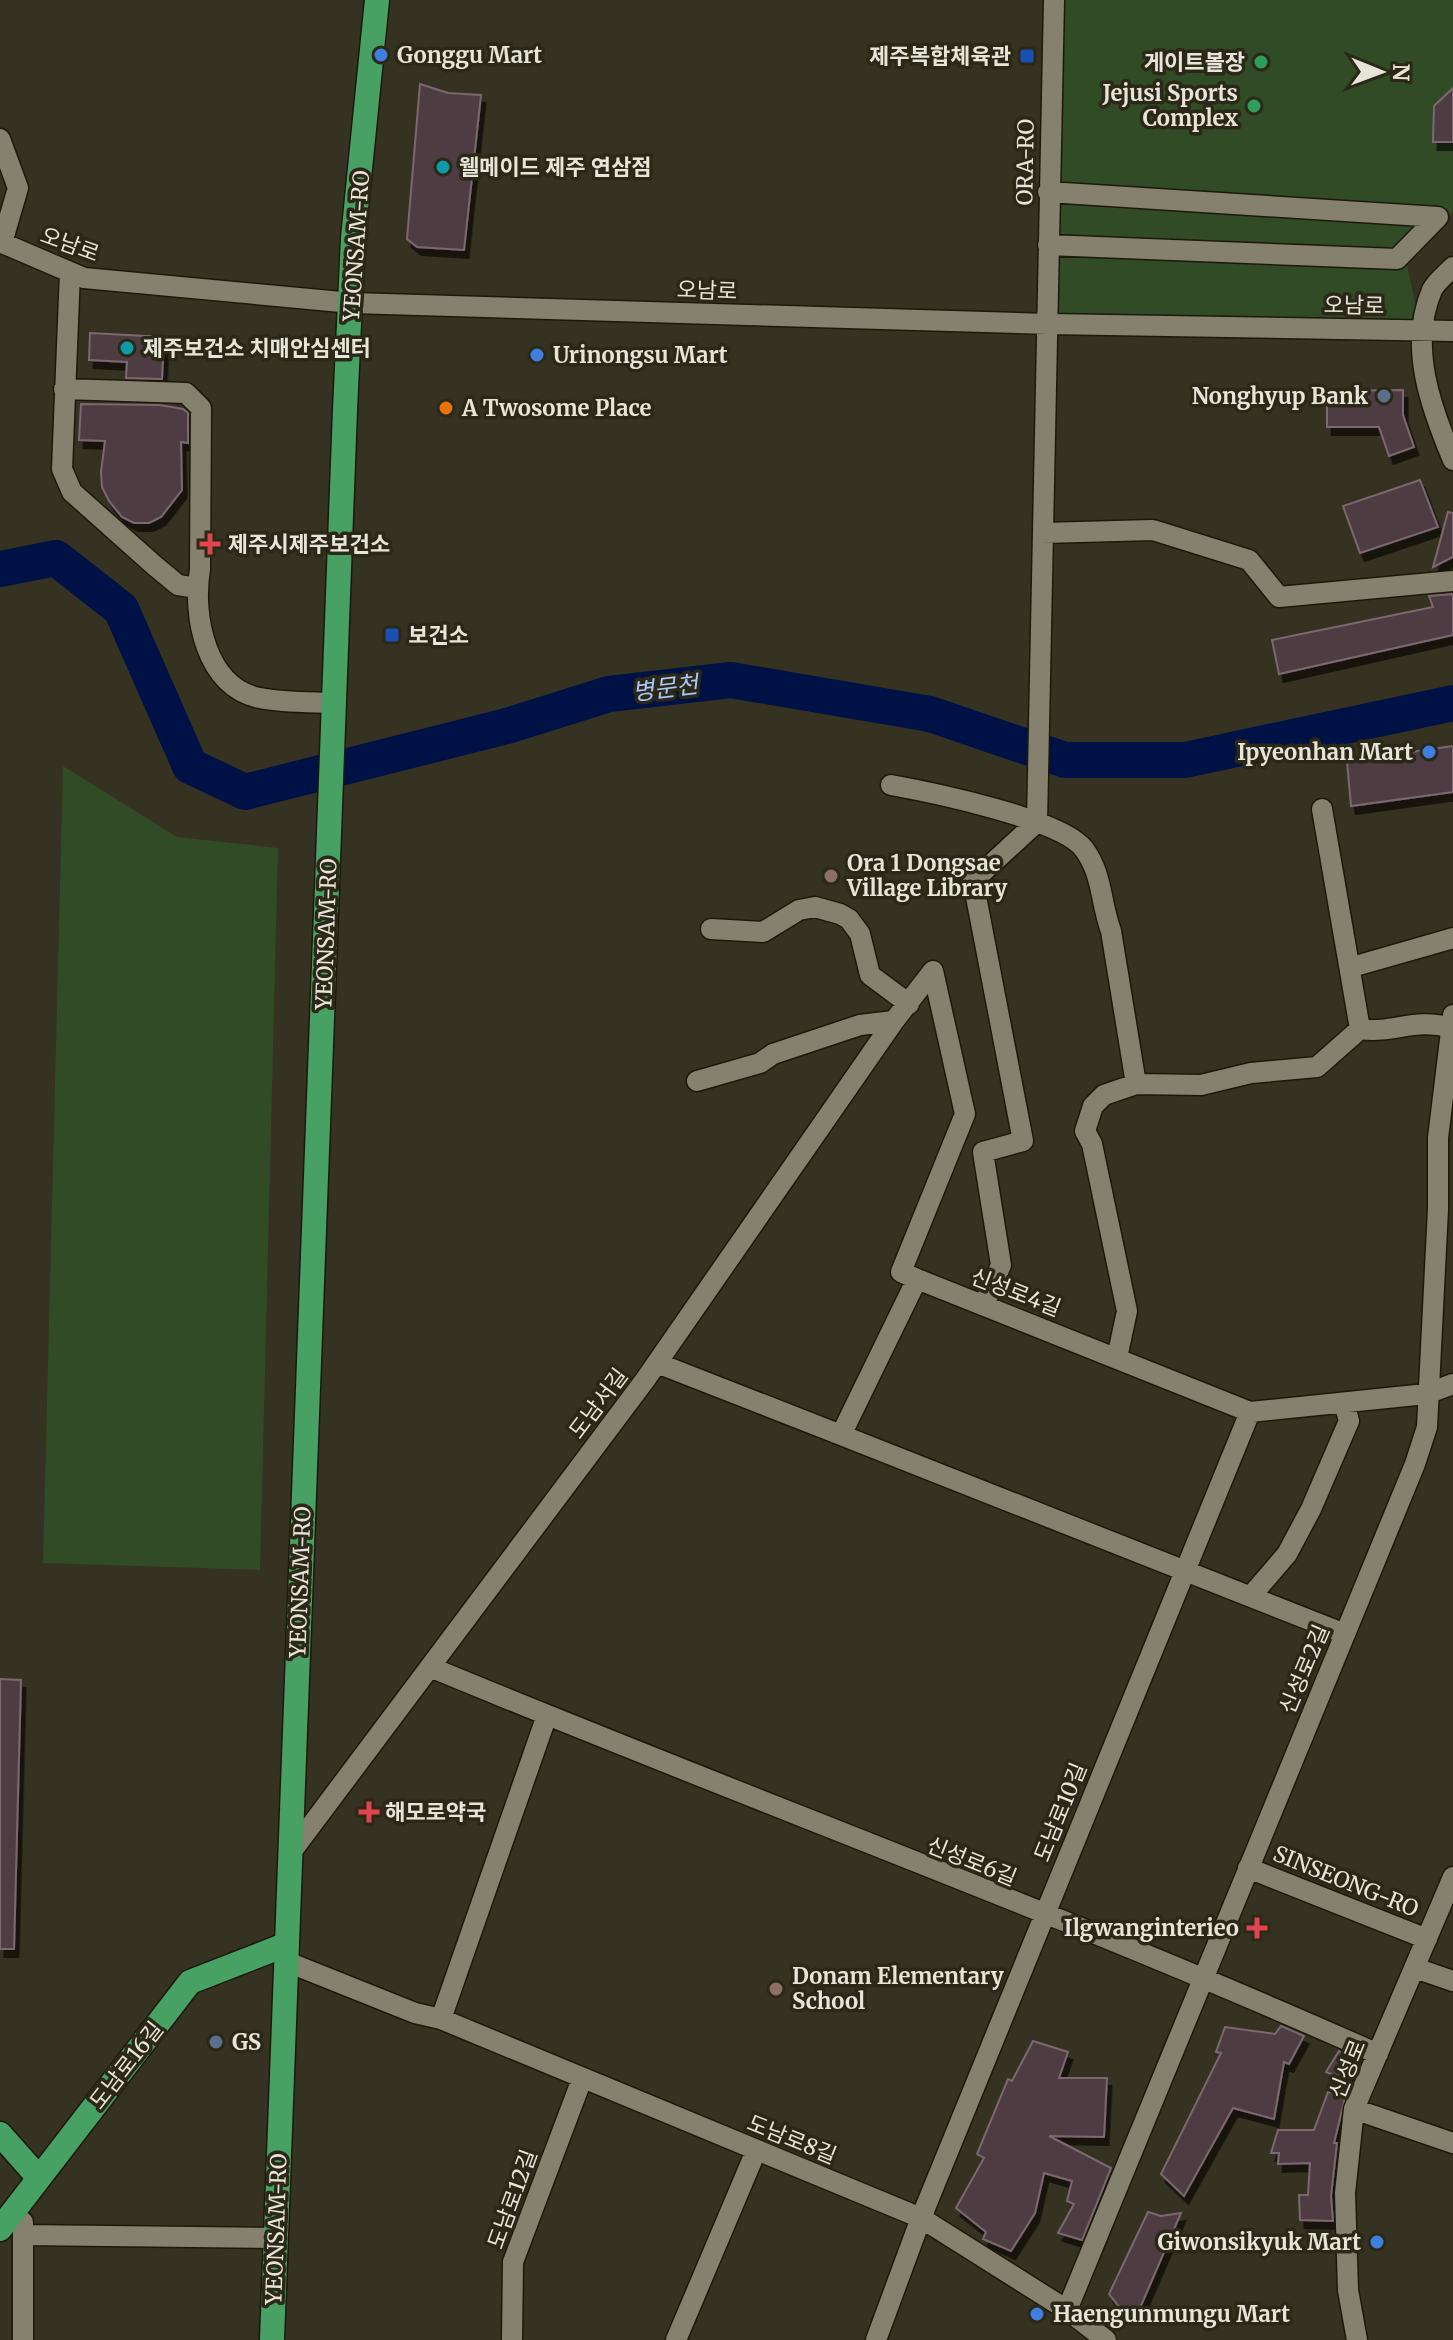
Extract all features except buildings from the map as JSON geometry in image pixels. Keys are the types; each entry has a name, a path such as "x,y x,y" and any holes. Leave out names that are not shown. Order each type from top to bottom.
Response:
{"main road":[{"name":"YEONSAM-RO","path":"272,2340 353,238 377,0"},
{"name":"도남로16길","path":"11,2232 23,2198 38,2177 190,1982 285,1953"},
{"path":"0,2134 38,2177"}],"street":[{"name":"ORA-RO","path":"1037,822 1054,0"},
{"path":"0,139 18,188 1,242"},
{"path":"1048,192 1438,217 1397,259 1048,245"},
{"name":"오남로","path":"1,242 84,278 170,289 352,303 1048,324 1453,331"},
{"path":"1453,267 1433,288 1421,330 1429,404 1453,460"},
{"path":"70,272 62,469 72,492 178,585 197,588"},
{"path":"64,389 186,393 201,408 197,588 202,626 213,665 232,686 258,698 335,703"},
{"path":"1043,533 1153,530 1249,560 1279,597 1453,581"},
{"path":"891,785 927,791 1037,822 1082,846 1102,879 1103,908 1111,931 1136,1084"},
{"path":"1322,809 1352,967 1360,1029"},
{"path":"984,1305 1001,1265 983,1152 1023,1141 973,881 1037,822"},
{"path":"711,929 763,932 799,910 815,907 840,914 860,934 870,975 909,1004"},
{"path":"1352,967 1453,938"},
{"name":"도남서길","path":"289,1855 657,1363 894,1021 933,971 965,1114 901,1272 917,1279"},
{"path":"697,1081 760,1063 773,1054 860,1025 894,1021"},
{"path":"1360,1029 1372,1031 1428,1022 1452,1022"},
{"name":"신성로2길","path":"1067,2310 1415,1464 1427,1427 1426,1394 1438,1209 1438,1138 1452,1022"},
{"path":"1117,1358 1127,1311 1092,1144 1085,1131 1093,1106 1104,1095 1136,1084 1201,1085 1251,1073 1317,1067 1360,1029"},
{"path":"841,1435 917,1279"},
{"name":"신성로4길","path":"917,1279 1250,1412 1426,1394 1453,1384"},
{"path":"657,1363 1345,1634"},
{"path":"1251,1596 1287,1554 1311,1509 1349,1421 1344,1403"},
{"name":"도남로10길","path":"876,2340 921,2218 1250,1412"},
{"name":"신성로6길","path":"430,1667 1044,1916 1205,1977 1378,2054"},
{"path":"441,2019 547,1715"},
{"name":"SINSEONG-RO","path":"1248,1868 1427,1939"},
{"name":"신성로","path":"1357,2340 1348,2290 1345,2193 1354,2109 1453,1877"},
{"name":"도남로8길","path":"285,1953 415,2013 441,2019 921,2218 1067,2310 1106,2340"},
{"path":"1415,1968 1453,1981"},
{"name":"도남로12길","path":"512,2340 513,2262 582,2079"},
{"path":"1354,2109 1453,2143"},
{"path":"676,2340 756,2151"},
{"path":"23,2340 11,2232 275,2238"}],"green space":[{"name":"Jejusi Sports Complex","path":"1058,0 1453,0 1453,212 1406,260 1421,330 1048,324"},
{"path":"63,766 177,837 278,848 260,1570 43,1563"}],"waterway":[{"name":"병문천","path":"0,569 56,558 121,609 190,766 245,792 507,726 609,694 731,680 930,714 1065,760 1185,760 1453,703"}],"place":[{"name":"Gonggu Mart","path":"381,55"},
{"name":"제주복합체육관","path":"1027,56"},
{"name":"게이트볼장","path":"1261,62"},
{"name":"Jejusi Sports Complex","path":"1254,106"},
{"name":"웰메이드 제주 연삼점","path":"443,167"},
{"name":"제주보건소 치매안심센터","path":"127,348"},
{"name":"Urinongsu Mart","path":"537,355"},
{"name":"Nonghyup Bank","path":"1384,396"},
{"name":"A Twosome Place","path":"446,408"},
{"name":"제주시제주보건소","path":"210,544"},
{"name":"보건소","path":"392,635"},
{"name":"Ipyeonhan Mart","path":"1429,752"},
{"name":"Ora 1 Dongsae Village Library","path":"831,876"},
{"name":"해모로약국","path":"369,1812"},
{"name":"Ilgwanginterieo","path":"1257,1928"},
{"name":"Donam Elementary School","path":"776,1989"},
{"name":"GS","path":"216,2042"},
{"name":"Giwonsikyuk Mart","path":"1377,2242"},
{"name":"Haengunmungu Mart","path":"1037,2314"}]}
